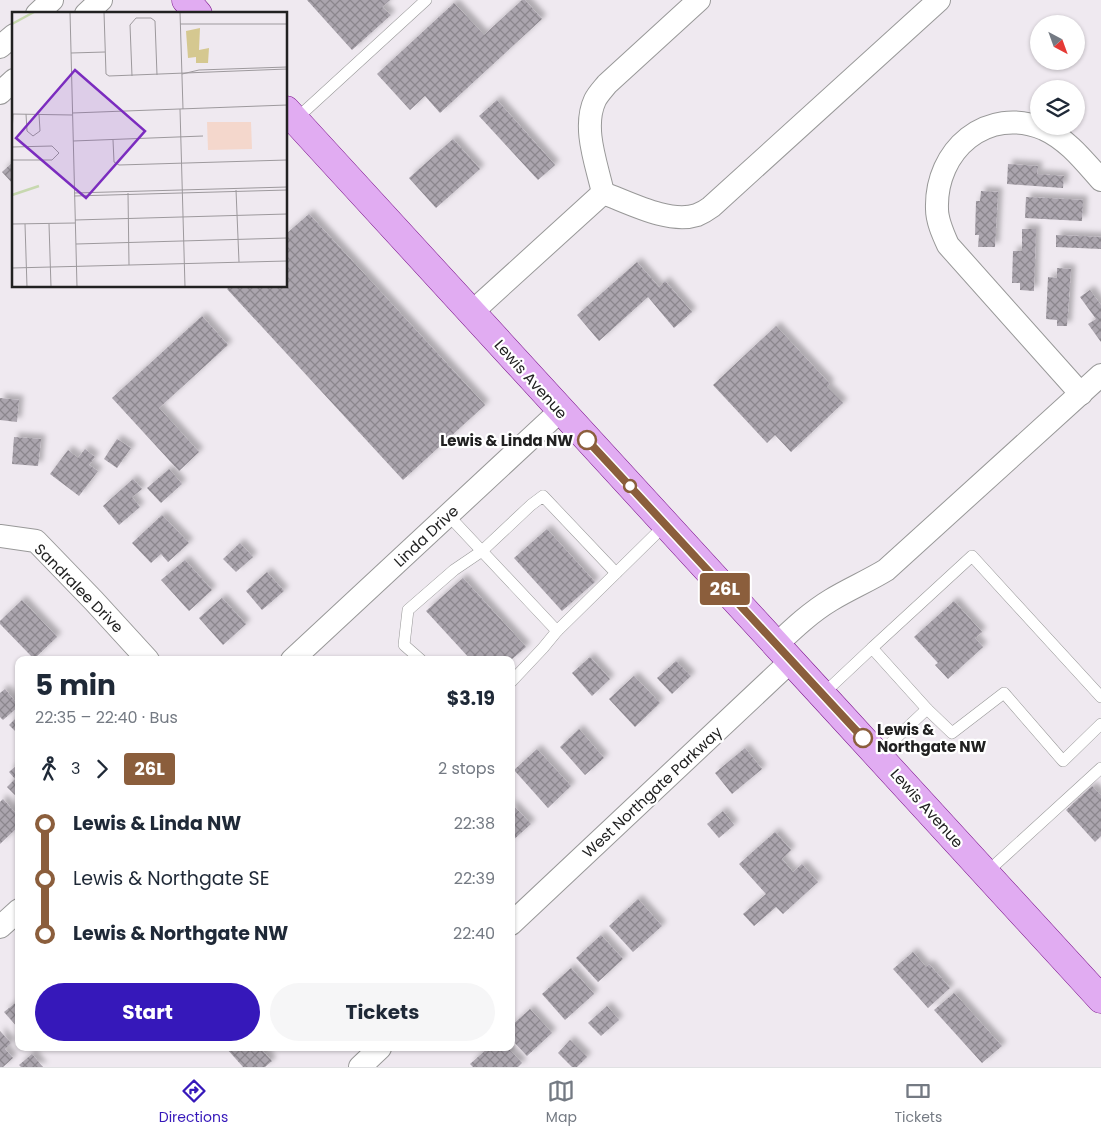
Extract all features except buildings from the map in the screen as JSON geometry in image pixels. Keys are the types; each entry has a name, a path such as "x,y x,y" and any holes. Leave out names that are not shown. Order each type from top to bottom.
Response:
{"main road":[{"path":"186,0 196,12"},
{"name":"Lewis Avenue","path":"290,115 1101,999"}],"street":[{"path":"39,12 52,0"},
{"path":"88,12 101,0"},
{"path":"603,193 589,132 590,114 596,98 607,84 699,0"},
{"path":"603,193 668,216 698,215 705,211 939,0"},
{"path":"0,48 12,37"},
{"path":"0,93 12,82"},
{"path":"1081,394 948,245 936,211 937,193 941,174 948,159 962,144 976,133 992,125 1010,122 1028,124 1060,137 1101,180"},
{"path":"471,314 603,193"},
{"name":"West Northgate Parkway","path":"515,920 784,652 800,622 886,570 1101,375"},
{"name":"Linda Drive","path":"296,656 560,411"},
{"name":"Sandralee Drive","path":"0,536 36,542 144,656"},
{"path":"0,927 15,914"},
{"path":"360,1067 377,1051"}],"lane":[{"path":"290,115 426,0"},
{"path":"416,656 404,645 408,610 454,570 482,551 543,496 616,573"},
{"path":"448,515 557,631"},
{"path":"515,678 557,631 666,525"},
{"path":"822,694 972,556 1101,697"},
{"path":"872,648 927,709 952,733 1004,693 1063,762 1101,724"},
{"path":"878,755 927,709"},
{"path":"986,873 1101,768"}],"bus line":[{"name":"26L","path":"587,440 863,738"}],"place":[{"name":"Lewis & Linda NW","path":"587,440"},
{"name":"Lewis & Northgate NW","path":"863,738"}]}
